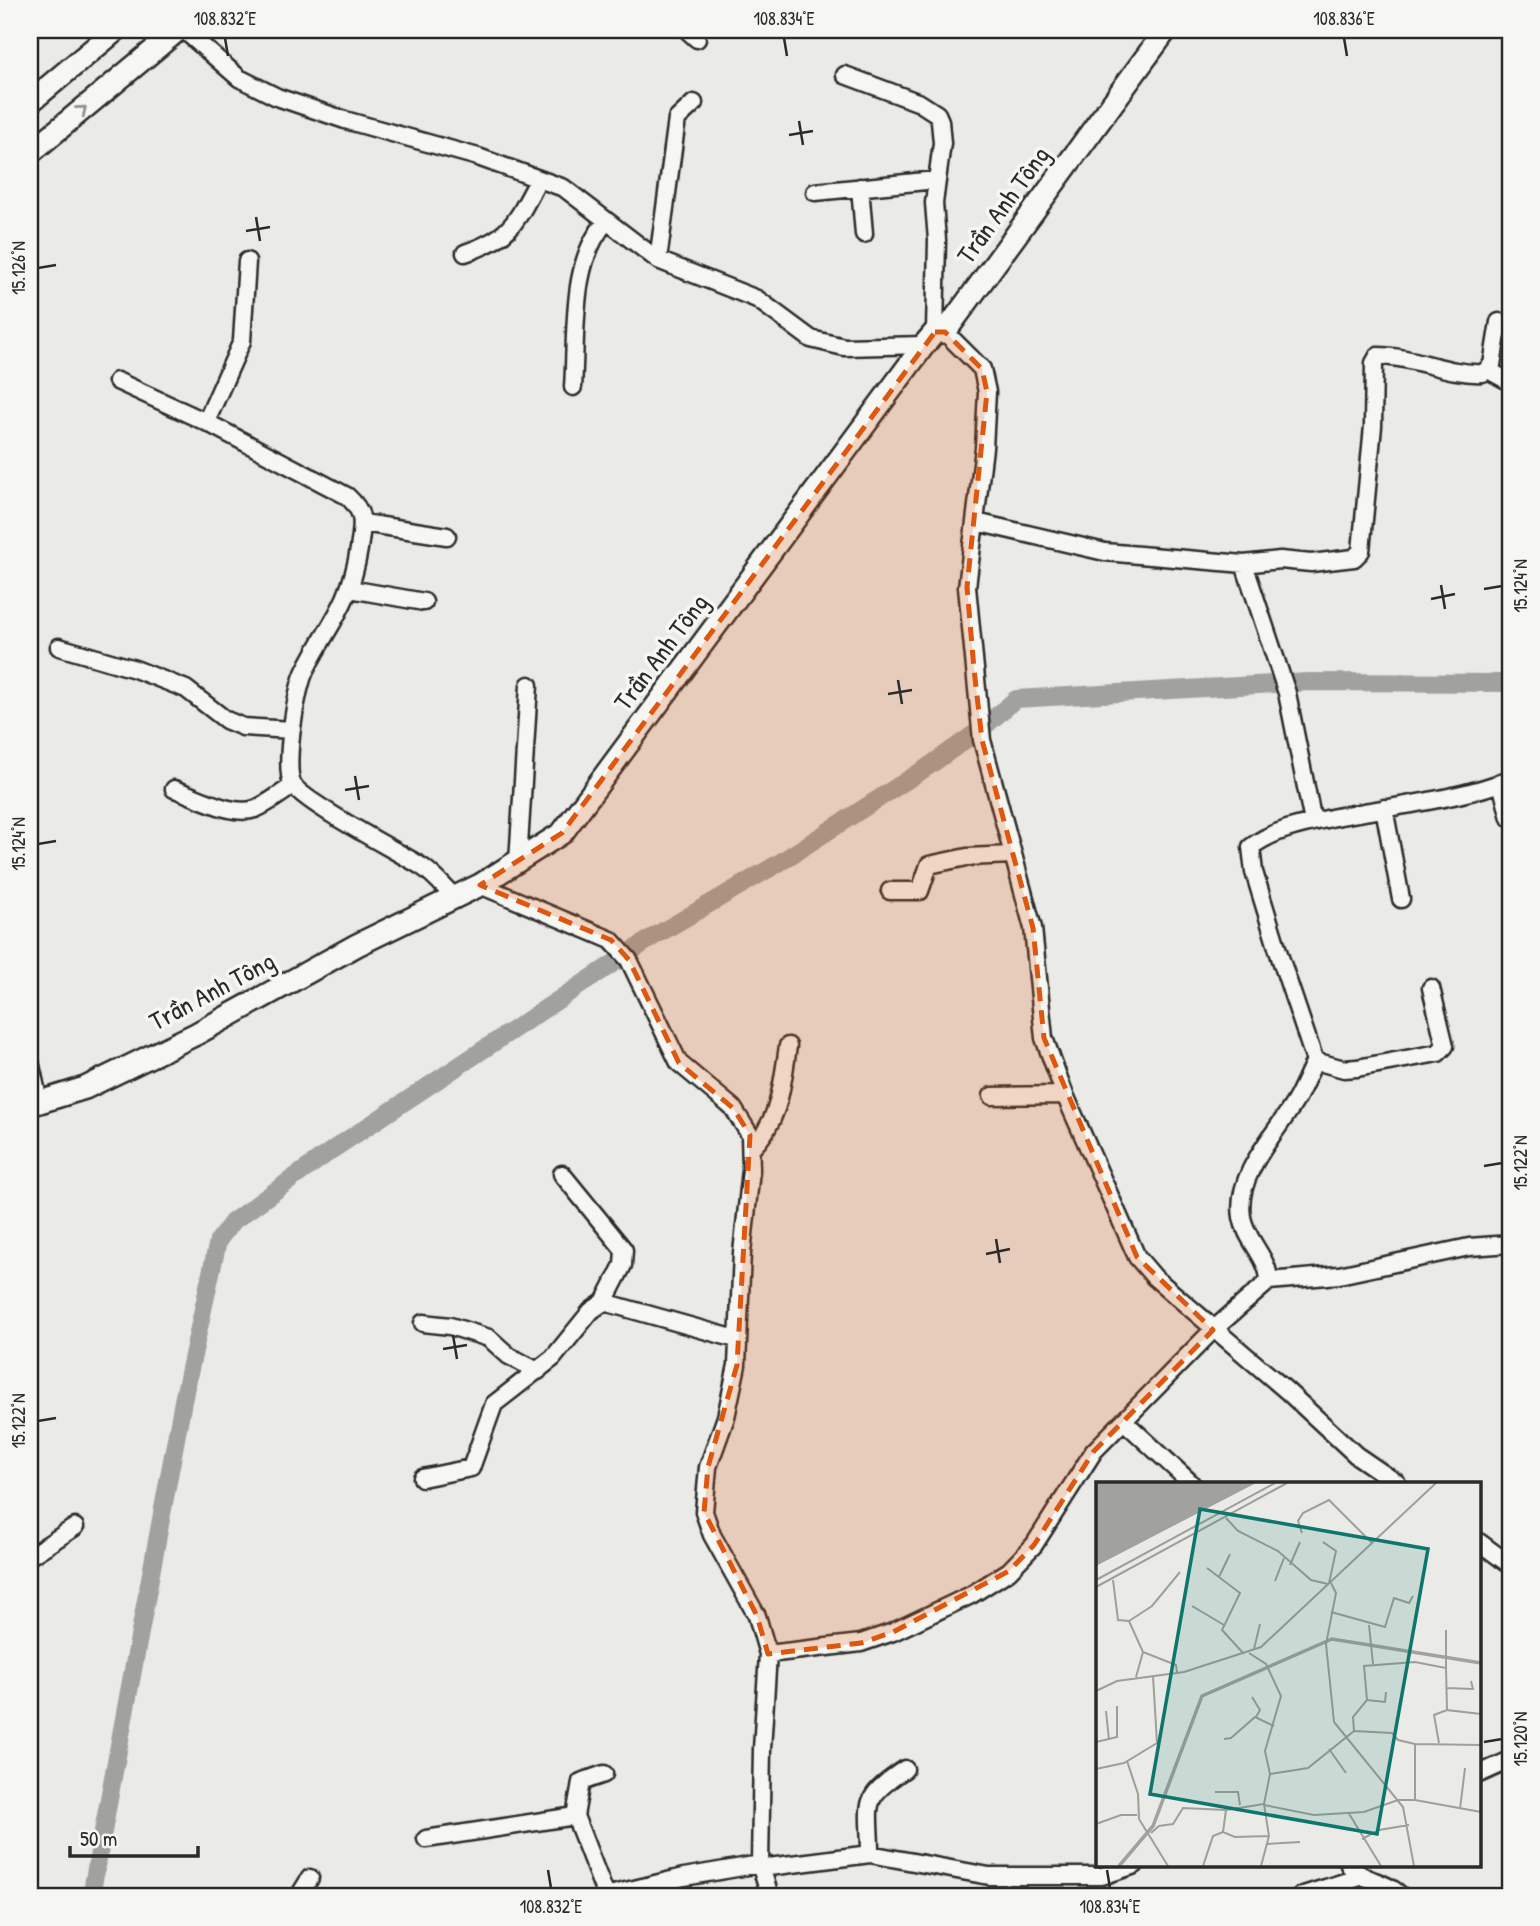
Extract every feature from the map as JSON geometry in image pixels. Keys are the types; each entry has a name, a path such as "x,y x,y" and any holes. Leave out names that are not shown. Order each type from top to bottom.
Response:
{"street":[{"path":"30,102 116,30"},
{"path":"30,153 178,30"},
{"path":"184,30 239,78 276,97 345,120 478,157 564,188 658,260 757,299 811,338 828,345 935,336 982,369 987,392 976,522 967,587 982,740 1032,928 1044,1038 1065,1095 1136,1257 1154,1277 1287,1391 1356,1455 1396,1482"},
{"name":"Trần Anh Tông","path":"34,1104 85,1088 196,1034 357,944 456,899 562,833 1166,30"},
{"path":"845,75 919,103 937,114 942,143 936,180 935,336"},
{"path":"658,260 677,119 694,103"},
{"path":"465,253 491,244 513,226 539,179"},
{"path":"815,192 936,180"},
{"path":"860,187 863,234"},
{"path":"573,387 582,268 597,232 607,221"},
{"path":"206,422 242,341 247,261"},
{"path":"1488,370 1492,365 1499,322"},
{"path":"976,522 1105,552 1244,564 1280,560 1343,561 1354,558 1360,551 1373,426 1374,363 1378,356 1419,360 1466,372 1488,370 1510,382"},
{"path":"117,381 206,422 348,496 359,507 363,523 350,589 304,671 287,766 293,786 365,835 424,867 456,899"},
{"path":"363,523 447,536"},
{"path":"1244,564 1287,693 1313,822"},
{"path":"350,589 424,602"},
{"path":"59,647 135,669 186,689 226,720 243,727 292,730"},
{"path":"518,862 529,685"},
{"path":"1269,1281 1269,1270 1248,1238 1241,1215 1243,1189 1255,1164 1297,1099 1315,1061 1294,1005 1250,855 1251,847 1259,840 1313,822 1506,781 1510,818"},
{"path":"174,789 225,807 246,810 262,805 293,786"},
{"path":"1384,808 1401,899"},
{"path":"890,891 920,891 929,865 967,857 1012,855"},
{"path":"481,885 611,940 626,956 673,1054 742,1119 750,1135 736,1339 737,1365 726,1418 708,1467 704,1512 712,1535 757,1616 768,1654 762,1749 761,1866 770,1896"},
{"path":"1315,1061 1344,1069 1377,1066 1438,1052 1445,1046 1431,988"},
{"path":"751,1149 766,1135 778,1110 789,1046"},
{"path":"30,1061 34,1104"},
{"path":"992,1096 1065,1095"},
{"path":"422,1478 471,1468 494,1404 554,1358 591,1311 604,1302 623,1265 624,1250 562,1174"},
{"path":"768,1654 861,1643 893,1632 971,1595 1009,1571 1034,1545 1094,1451 1213,1330 1269,1281 1339,1275 1469,1247 1510,1244"},
{"path":"604,1302 736,1339"},
{"path":"423,1322 450,1326 489,1338 509,1356 538,1371"},
{"path":"1125,1422 1190,1482"},
{"path":"30,1556 75,1527"},
{"path":"1480,1543 1510,1565"},
{"path":"1480,1774 1510,1760"},
{"path":"870,1854 870,1800 874,1791 905,1769"},
{"path":"604,1774 581,1782 575,1816 605,1896 684,1877 870,1854 989,1875 1102,1876 1129,1867"},
{"path":"426,1839 575,1816"},
{"path":"1352,1867 1401,1896"},
{"path":"1300,1896 1363,1875"},
{"path":"299,1896 310,1878"}],"highlighted area":[{"path":"935,332 945,332 982,369 987,392 967,587 974,669 982,740 1033,928 1044,1038 1137,1257 1213,1330 1094,1451 1034,1545 1009,1571 893,1632 861,1643 768,1654 757,1616 704,1512 708,1467 737,1365 750,1135 733,1108 679,1063 629,960 611,940 480,885 562,833 924,345"}],"waterway":[{"path":"91,1896 183,1401 218,1241 232,1222 335,1148 653,937 779,863 929,766 985,726 1016,699 1308,682 1510,683"}]}
